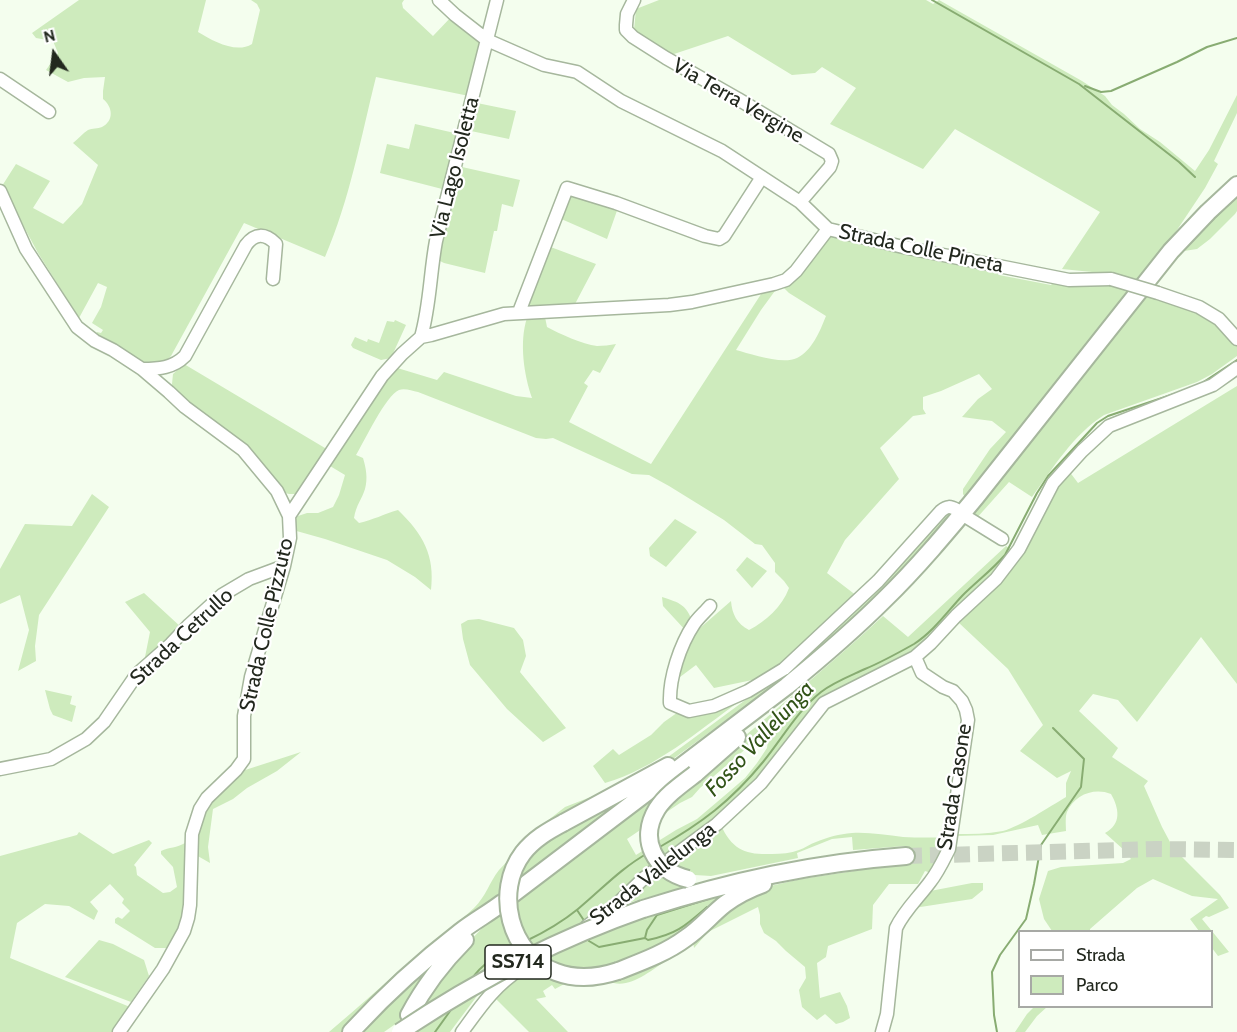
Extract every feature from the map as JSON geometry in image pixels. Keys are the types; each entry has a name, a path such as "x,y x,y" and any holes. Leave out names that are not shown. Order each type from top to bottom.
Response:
{"highway":[{"path":"351,1032 395,988 439,949 810,667 884,601 976,497 1164,259 1189,231 1237,185"},
{"path":"768,875 755,871 705,880 688,879 671,873 659,863 652,849 650,831 653,819 670,794 809,677 810,667"},
{"path":"710,744 699,744 667,766 563,823 536,839 522,854 513,869 507,894 513,926 524,949 555,972 579,978 591,978 618,971 681,942 734,897 762,884 790,877 796,870"},
{"name":"SS714","path":"400,1032 464,992 522,960 598,925 643,909 699,891 768,875 848,861 906,856"},
{"path":"409,1015 442,963 505,901"}],"street":[{"name":"Strada Colle Pineta","path":"440,0 487,40 544,65 576,72 621,101 722,151 800,202 828,230 1069,280 1111,279 1199,307 1219,319 1237,339"},
{"name":"Via Lago Isoletta","path":"421,337 426,319 436,241 497,0"},
{"name":"Via Terra Vergine","path":"634,0 627,14 626,25 626,30 633,37 829,154 832,161 830,167 800,202"},
{"path":"0,79 49,112"},
{"path":"519,312 567,188 719,239 724,236 762,177"},
{"path":"0,191 26,249 77,327 95,341 142,369 185,407 243,450 277,491 289,516"},
{"name":"Strada Colle Pizzuto","path":"119,1032 163,969 188,918 192,834 200,808 244,759 244,716 251,677 284,566 290,538 289,516 382,376 421,337 485,318 519,312 669,305 774,284 786,280 796,271 828,230"},
{"path":"142,369 168,367 185,356 246,245 253,237 264,237 273,240 276,244 273,279"},
{"path":"168,367 170,392"},
{"name":"Strada Vallelunga","path":"462,1032 489,995 510,976 616,905 644,878 717,824 761,783 824,703 915,657 931,643 996,579 1019,549 1053,483 1109,426 1213,385 1237,368"},
{"path":"710,606 688,635 669,689 670,703 689,711 714,706 730,699 784,669 878,581 941,511 950,506 957,510"},
{"path":"968,518 1002,539"},
{"name":"Strada Cetrullo","path":"0,769 51,759 86,739 104,722 137,674 222,595 249,579 284,566"},
{"name":"Strada Casone","path":"882,1032 887,1014 896,928 933,879 949,849 968,720 962,700 953,691 922,673 915,657"}],"green space":[{"path":"79,0 206,0 198,32 225,45 239,48 252,44 260,10 251,0 404,0 403,8 433,36 453,15 483,41 469,96 376,77 348,190 325,257 244,223 171,356 162,365 147,365 96,334 103,330 92,323 101,307 107,287 98,283 79,318 38,253 2,186 16,164 50,181 33,208 63,224 82,204 98,165 73,143 88,130 102,127 109,121 111,114 109,106 103,99 105,77 84,78 68,82 46,70 58,53 53,41 36,38 32,33"},
{"path":"659,0 926,0 933,4 939,0 1105,96 1140,129 1160,142 1195,171 1209,150 1237,95 1237,113 1214,161 1218,164 1205,188 1171,239 1137,281 1112,274 1062,269 1100,212 955,129 923,169 830,124 856,88 822,67 815,73 792,75 728,36 671,55 634,30 636,9"},
{"path":"477,103 516,111 509,139 471,131"},
{"path":"415,124 459,134 446,190 380,173 387,144 409,149"},
{"path":"462,167 520,180 513,207 502,204 485,273 438,260"},
{"path":"573,192 619,205 607,239 559,218 566,198"},
{"path":"1237,193 1235,214 1197,249 1184,251 1197,231"},
{"path":"832,232 992,269 999,275 1051,285 1055,280 1101,282 1130,290 976,483 966,499 963,489 990,449 1006,432 992,421 962,417 978,399 992,389 979,374 923,397 923,409 926,414 913,416 880,448 899,479 845,540 827,573 857,596 780,668 762,678 714,688 696,665 676,680 692,635 731,601 736,618 749,630 767,618 782,601 789,588 775,572 775,563 762,545 755,544 724,520 649,475 632,474 553,438 536,438 418,392 401,389 388,400 356,455 363,458 366,481 354,518 359,523 398,510 414,528 425,546 431,566 431,590 387,560 293,530 292,524 298,516 318,513 333,507 345,475 325,463 394,367 437,380 444,372 516,396 532,398 524,358 523,337 527,318 545,317 547,327 585,343 597,346 616,344 600,373 593,370 584,383 588,386 569,422 651,464 765,288 780,284","holes":["780,284 789,293 826,316 807,351 797,358 783,360 736,350"]},
{"path":"548,246 596,264 575,304 524,308"},
{"path":"1143,294 1192,308 1213,321 1237,342 1237,356 1197,382 1104,415 1073,442 1032,497 1009,482 975,520 967,515 1099,356 1101,347"},
{"path":"395,320 406,325 391,358 381,360 351,345 355,337 367,342 368,339 379,343 387,321 394,322"},
{"path":"184,364 330,451 300,494 282,492 174,393 173,374"},
{"path":"1237,386 1237,684 1201,637 1137,722 1118,700 1093,694 1079,711 1118,748 1112,757 1148,781 1144,786 1170,842 1220,895 1229,908 1202,919 1211,930 1198,930 1190,919 1218,899 1192,896 1153,879 1137,888 1090,930 1051,930 1044,919 1039,899 1048,871 1061,867 1123,863 1131,859 1105,833 1114,825 1117,815 1111,794 1091,792 1074,801 1067,812 1066,831 1042,835 1038,825 993,835 955,836 955,834 1010,829 1066,797 1066,783 1071,771 1057,778 1020,751 1043,725 1008,669 958,622 1010,570 1030,541 1055,488 1069,471 1078,483"},
{"path":"92,494 109,507 39,615 35,646 36,661 18,671 29,630 20,595 0,604 0,569 25,524 72,526"},
{"path":"956,512 915,561 820,653 801,663 673,759 346,1032 329,1032 474,908 499,870 542,825 565,807 624,784 664,760 763,687 944,513"},
{"path":"675,519 697,532 666,567 650,556 649,548"},
{"path":"1006,546 1014,551 995,575 916,653 822,701 751,789 598,917 504,960 450,1032 409,1032 419,1007 464,947 489,921 682,777 698,777 883,616 908,637","holes":["762,735 768,741 767,748 757,763 730,791 697,819 636,855 627,839 692,797"]},
{"path":"747,557 767,571 752,588 736,570"},
{"path":"144,593 182,628 144,662 150,632 125,602"},
{"path":"662,597 678,603 688,612 693,623 687,632 663,606"},
{"path":"479,619 514,628 523,640 526,656 520,672 566,728 543,742 507,709 470,665 461,624 468,620"},
{"path":"45,690 72,696 70,704 76,706 72,722 53,715"},
{"path":"740,701 676,748 624,776 605,783 593,766 613,749 619,755 651,735 681,710"},
{"path":"301,752 277,771 213,809 208,847 210,863 196,855 199,820 216,790 239,772"},
{"path":"721,825 735,845 747,852 763,854 793,852 829,837 852,833 949,838 934,874 925,871 918,884 889,884 873,905 872,929 828,946 826,957 817,963 820,998 840,992 850,1018 836,1024 825,1014 817,1020 802,1007 799,990 806,978 805,967 764,933 760,924 758,907 708,932 694,948 693,941 712,922 766,887 801,879 907,863 905,846 853,850 852,837 832,839 797,853 798,858 711,876 695,875 669,865"},
{"path":"79,832 113,854 149,840 152,843 134,865 137,875 163,893 170,892 177,887 173,867 161,851 185,843 188,898 180,926 170,948 155,948 115,923 115,919 118,917 122,919 130,911 122,903 124,899 110,884 90,902 98,911 94,920 69,906 45,904 17,923 10,958 130,1007 114,1032 0,1032 0,856 77,835"},
{"path":"658,872 683,884 682,888 628,903 629,896"},
{"path":"983,883 983,890 972,899 914,908 925,892"},
{"path":"734,888 681,937 616,966 579,973 542,959 645,915"},
{"path":"1213,932 1229,952 1218,956 1213,949"},
{"path":"99,940 113,944 144,960 149,976 131,1002 65,977"},
{"path":"665,957 667,960 631,982 608,981"},
{"path":"530,965 568,982 555,989 552,985 543,991 546,997 536,999 568,1032 529,1032 494,997 510,980"},
{"path":"427,967 431,970 404,1018 384,1032 361,1032"},
{"path":"1033,1008 1046,1008 1025,1032 1015,1032"}],"waterway":[{"path":"932,0 1079,84 1195,177"},
{"path":"1085,86 1101,92 1111,91 1207,47 1237,38"},
{"path":"1206,226 1237,196"},
{"name":"Fosso Vallelunga","path":"1202,383 1237,360"},
{"name":"Fosso Vallelunga","path":"658,848 688,830 727,800 763,762 804,708 821,692 914,644 934,628 962,596 1005,555 1048,476 1097,423 1108,416 1177,393"},
{"path":"1018,930 1026,919 1041,845 1081,787 1084,759 1053,728"},
{"name":"Fosso Vallelunga","path":"526,941 566,918 620,872 648,853"},
{"path":"645,938 647,930 657,915 708,899"},
{"path":"588,936 589,941 599,947 645,938 648,940 658,938 680,928 707,907"},
{"path":"577,910 585,922"},
{"path":"997,1032 992,972 1000,955 1018,930"},
{"name":"Fosso Vallelunga","path":"471,980 485,964 516,946"},
{"name":"Fosso Vallelunga","path":"435,1032 453,1007"}],"tunnel":[{"path":"906,856 1157,849 1237,850"}]}
